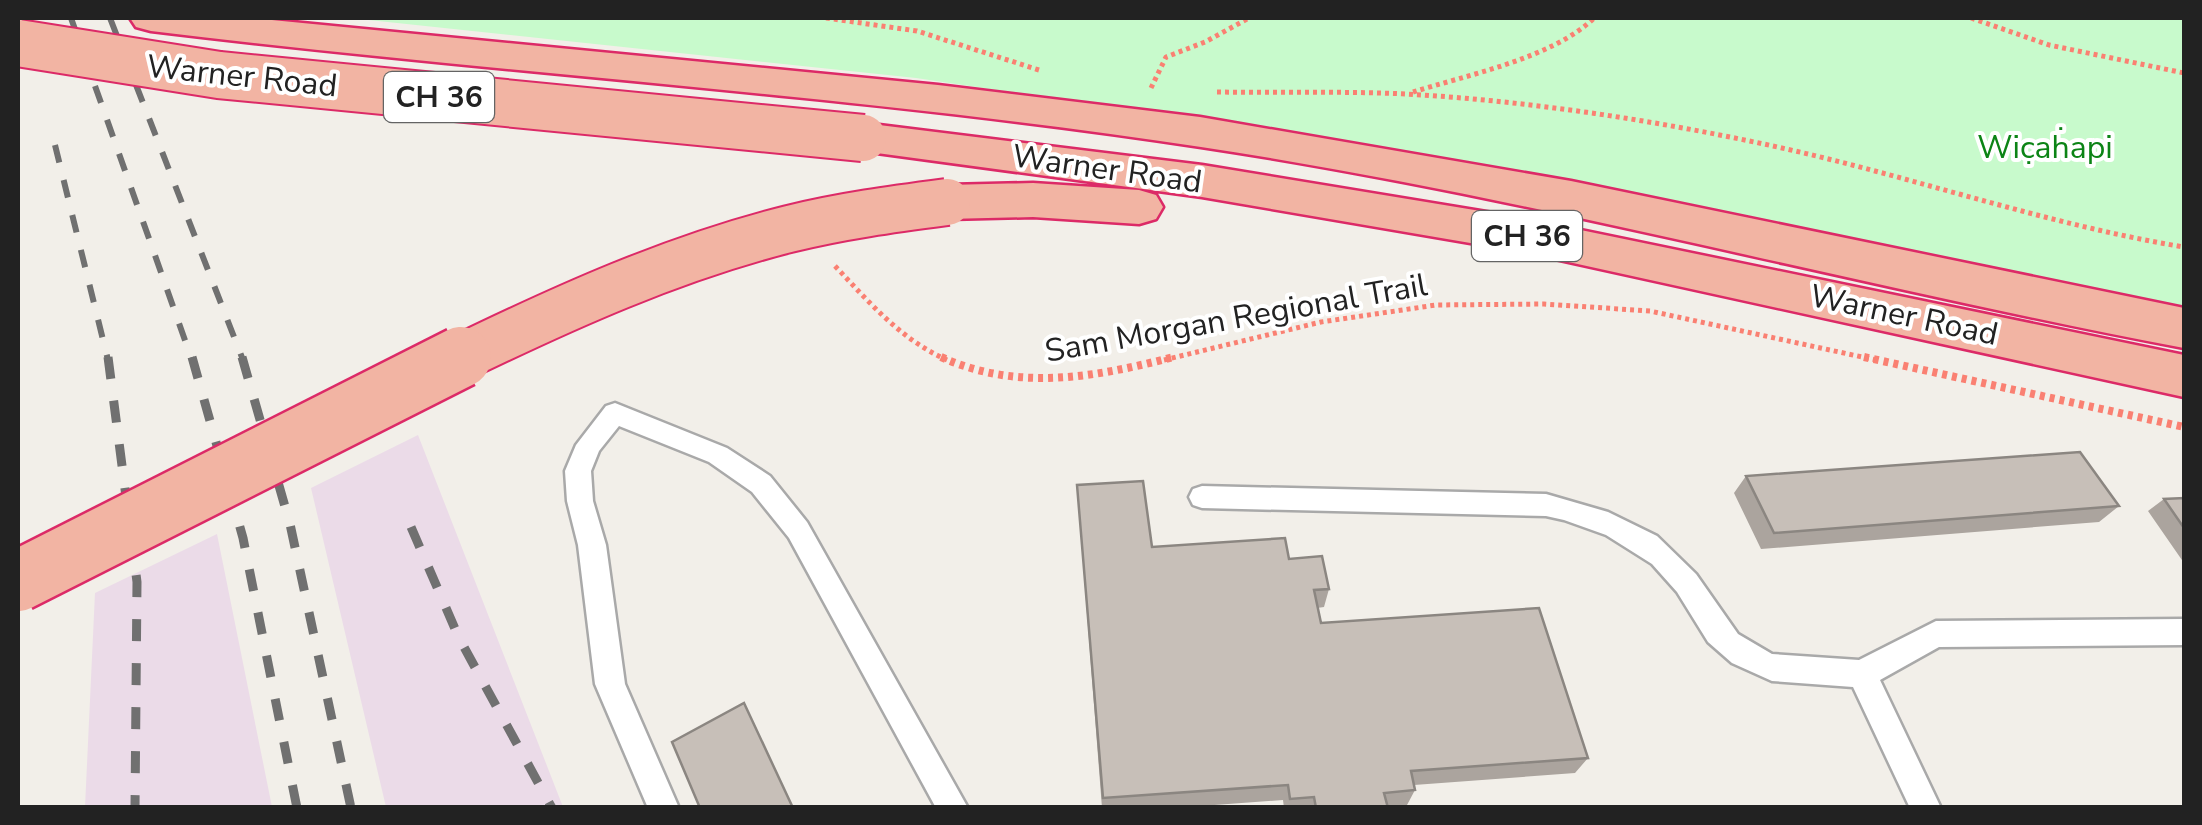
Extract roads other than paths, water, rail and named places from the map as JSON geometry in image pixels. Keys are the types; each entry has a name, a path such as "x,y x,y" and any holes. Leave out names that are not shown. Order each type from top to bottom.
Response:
{"highway":[{"name":"Warner Road","path":"150,18 920,98 1202,133 1511,187 2184,328"},
{"name":"Warner Road","path":"18,43 219,75 863,138 1219,184 1523,235 2184,376"},
{"path":"18,581 496,339 644,272 771,232 852,214 948,202 1114,205 1523,235"}],"lane":[{"path":"664,808 610,684 592,545 580,500 578,472 589,445 615,413 718,455 761,484 798,530 953,808"},
{"path":"1202,497 1546,505 1595,515 1645,542 1677,570 1710,626 1734,648 1766,666 1862,674 1936,634 2184,632"},
{"path":"1862,674 1926,808"}],"railway":[{"path":"71,18 192,360"},
{"path":"110,18 242,359"},
{"path":"55,145 108,360"},
{"path":"108,357 137,582 135,808"},
{"path":"192,357 243,538 297,808"},
{"path":"242,359 290,524 351,808"},
{"path":"411,527 459,638 552,808"}],"park label":[{"name":"Wic̣aḣapi","path":"2045,147"}]}
